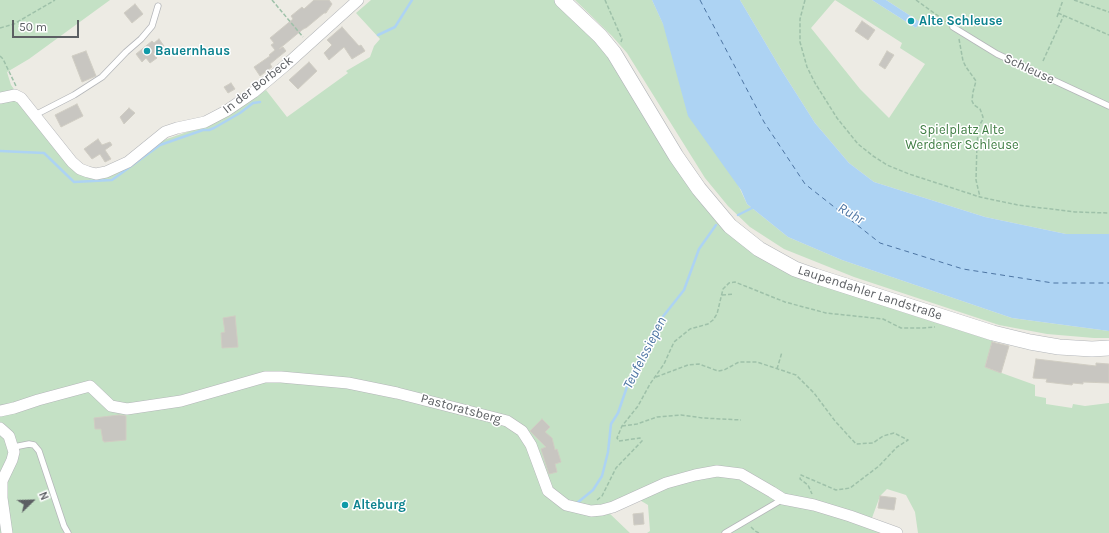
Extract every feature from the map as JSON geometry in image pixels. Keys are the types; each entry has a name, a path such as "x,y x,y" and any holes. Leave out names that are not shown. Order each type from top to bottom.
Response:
{"main road":[{"name":"Laupendahler Landstraße","path":"562,0 600,36 614,53 686,171 718,214 739,234 759,249 795,269 993,333 1030,342 1060,347 1092,349 1109,348"}],"street":[{"name":"In der Borbeck","path":"21,98 72,162 80,169 92,173 106,172 128,162 165,132 205,122 226,111 254,92 358,0"},
{"path":"0,98 9,95 15,95 21,98"},
{"name":"Pastoratsberg","path":"0,411 90,386 111,406 127,409 181,402 266,377 348,383 397,393 507,421 522,431 532,446 548,491 566,506 591,511 602,510 614,507 666,483 695,475 717,472 741,474 782,499 814,505 897,533"},
{"path":"0,428 9,436 14,447 12,460 1,485 7,533"}],"lane":[{"path":"35,115 74,95 102,77 141,39 152,26 158,6"},
{"name":"Schleuse","path":"955,28 997,54 1109,106"},
{"path":"14,447 29,444 34,445 39,451 64,526 68,533"},
{"path":"725,533 782,499"}],"path":[{"path":"0,28 14,24 55,0"},
{"path":"272,0 310,44"},
{"path":"605,0 622,39 621,47 614,53"},
{"path":"805,0 800,19 800,42 803,54 815,84 848,132 858,144 873,156 887,165 909,174 980,197 1032,207 1075,212 1109,213"},
{"path":"916,0 955,28 963,61 976,81 972,101 974,105 980,109 983,116 982,121 978,126 977,143 976,180 980,197"},
{"path":"1057,17 1063,0"},
{"path":"1074,0 1109,12"},
{"path":"1058,13 1109,35"},
{"path":"1043,60 1064,15"},
{"path":"0,56 3,59 21,98"},
{"path":"596,500 602,496 616,468 642,440 640,438 619,441 617,438 622,426 638,406 650,384 656,377 674,342 690,329 708,324 714,320 717,314 723,289 728,283 735,282 785,302 826,313 883,319 901,328 936,327"},
{"path":"722,295 734,294"},
{"path":"777,368 782,352"},
{"path":"656,377 688,365 699,364 718,371 724,370 739,362 757,362 796,375 814,393 835,421 856,444 873,443 883,436 894,433 908,440 897,447 879,466 850,488 836,490 801,475 800,479 808,485 814,497 814,505"},
{"path":"622,426 637,424 657,417 680,415 741,420"},
{"path":"746,521 755,531 759,533"}],"green space":[{"path":"0,0 110,0 29,59 7,72 11,85 66,159 108,176 117,173 131,164 164,140 213,123 245,105 266,90 287,117 348,73 346,71 370,57 374,46 380,39 356,13 371,0 555,0 595,38 734,236 896,310 993,341 985,367 1035,385 1035,396 1046,398 1046,404 1072,408 1073,404 1085,406 1109,403 1109,533 918,533 915,512 906,495 887,489 880,496 869,526 888,533 647,533 650,531 648,505 633,496 608,512 630,533 0,533"},
{"path":"575,0 652,0 747,204 788,237 842,260 1012,318 1109,331 1109,338 1047,334 999,325 854,277 784,249 750,227 728,206 705,178 627,53"},
{"name":"Spielplatz Alte Werdener Schleuse","path":"740,0 835,0 872,0 916,28 920,22 886,0 1109,0 1109,234 1066,234 985,217 874,182 849,163 815,123","holes":["835,0 902,43 900,48 925,64 889,118 860,89 811,28"]}],"water":[{"name":"Ruhr","path":"652,0 740,0 815,123 849,163 874,182 985,217 1066,234 1109,234 1109,331 1012,318 842,260 788,237 747,204 741,190 688,116 663,24"},
{"path":"872,0 886,0 920,22 916,28"}],"building":[{"path":"314,0 329,0 332,4 326,13 324,13 279,49 283,47 286,51 270,64 272,67 260,76 254,67 270,56 269,55 275,50 271,45 274,43 270,38 293,19 291,16 302,7 304,9"},
{"path":"135,4 143,14 132,23 124,13"},
{"path":"862,21 875,30 868,40 855,31"},
{"path":"342,27 359,46 361,45 365,51 352,59 344,47 329,60 324,53 332,45 327,40"},
{"name":"Bauernhaus","path":"159,39 164,46 153,54 157,58 150,63 146,58 142,62 136,54 152,41 154,43"},
{"path":"86,51 96,76 82,82 72,56"},
{"path":"887,51 894,55 885,69 879,65"},
{"path":"309,62 317,71 298,89 289,80"},
{"path":"231,83 235,89 228,93 224,87"},
{"path":"77,104 83,116 61,127 55,115"},
{"path":"129,108 135,113 124,124 120,117"},
{"path":"98,139 102,145 110,142 112,145 105,150 111,159 105,162 100,154 92,159 84,149"},
{"path":"235,316 238,347 222,348 221,333 225,332 223,318"},
{"path":"992,342 1009,346 1001,373 985,367"},
{"path":"1036,359 1096,366 1096,363 1109,364 1109,383 1083,382 1083,384 1073,383 1072,385 1046,382 1047,379 1033,378"},
{"path":"119,415 126,416 126,440 104,442 101,429 95,429 94,418"},
{"path":"542,419 550,427 545,432 552,438 555,450 557,449 561,462 555,464 557,472 549,474 541,449 546,447 530,431"},
{"path":"880,496 896,498 894,510 878,508"},
{"path":"643,513 644,524 634,525 633,514"}],"waterway":[{"path":"378,35 395,27 412,0"},
{"path":"0,151 44,153 74,182 112,180 160,145 203,130 214,128 240,113 253,103 260,102"},
{"name":"Teufelssiepen","path":"738,215 754,207"},
{"name":"Teufelssiepen","path":"577,503 593,490 602,476 608,452 611,424 618,413 630,378 645,360 661,319 684,290 699,249 716,225"}],"ferry route":[{"path":"700,0 764,122 805,184 880,243 963,269 1053,283 1109,283"}],"place":[{"name":"Alte Schleuse","path":"911,21"},
{"name":"Bauernhaus","path":"147,51"},
{"name":"Alteburg","path":"345,505"}]}
